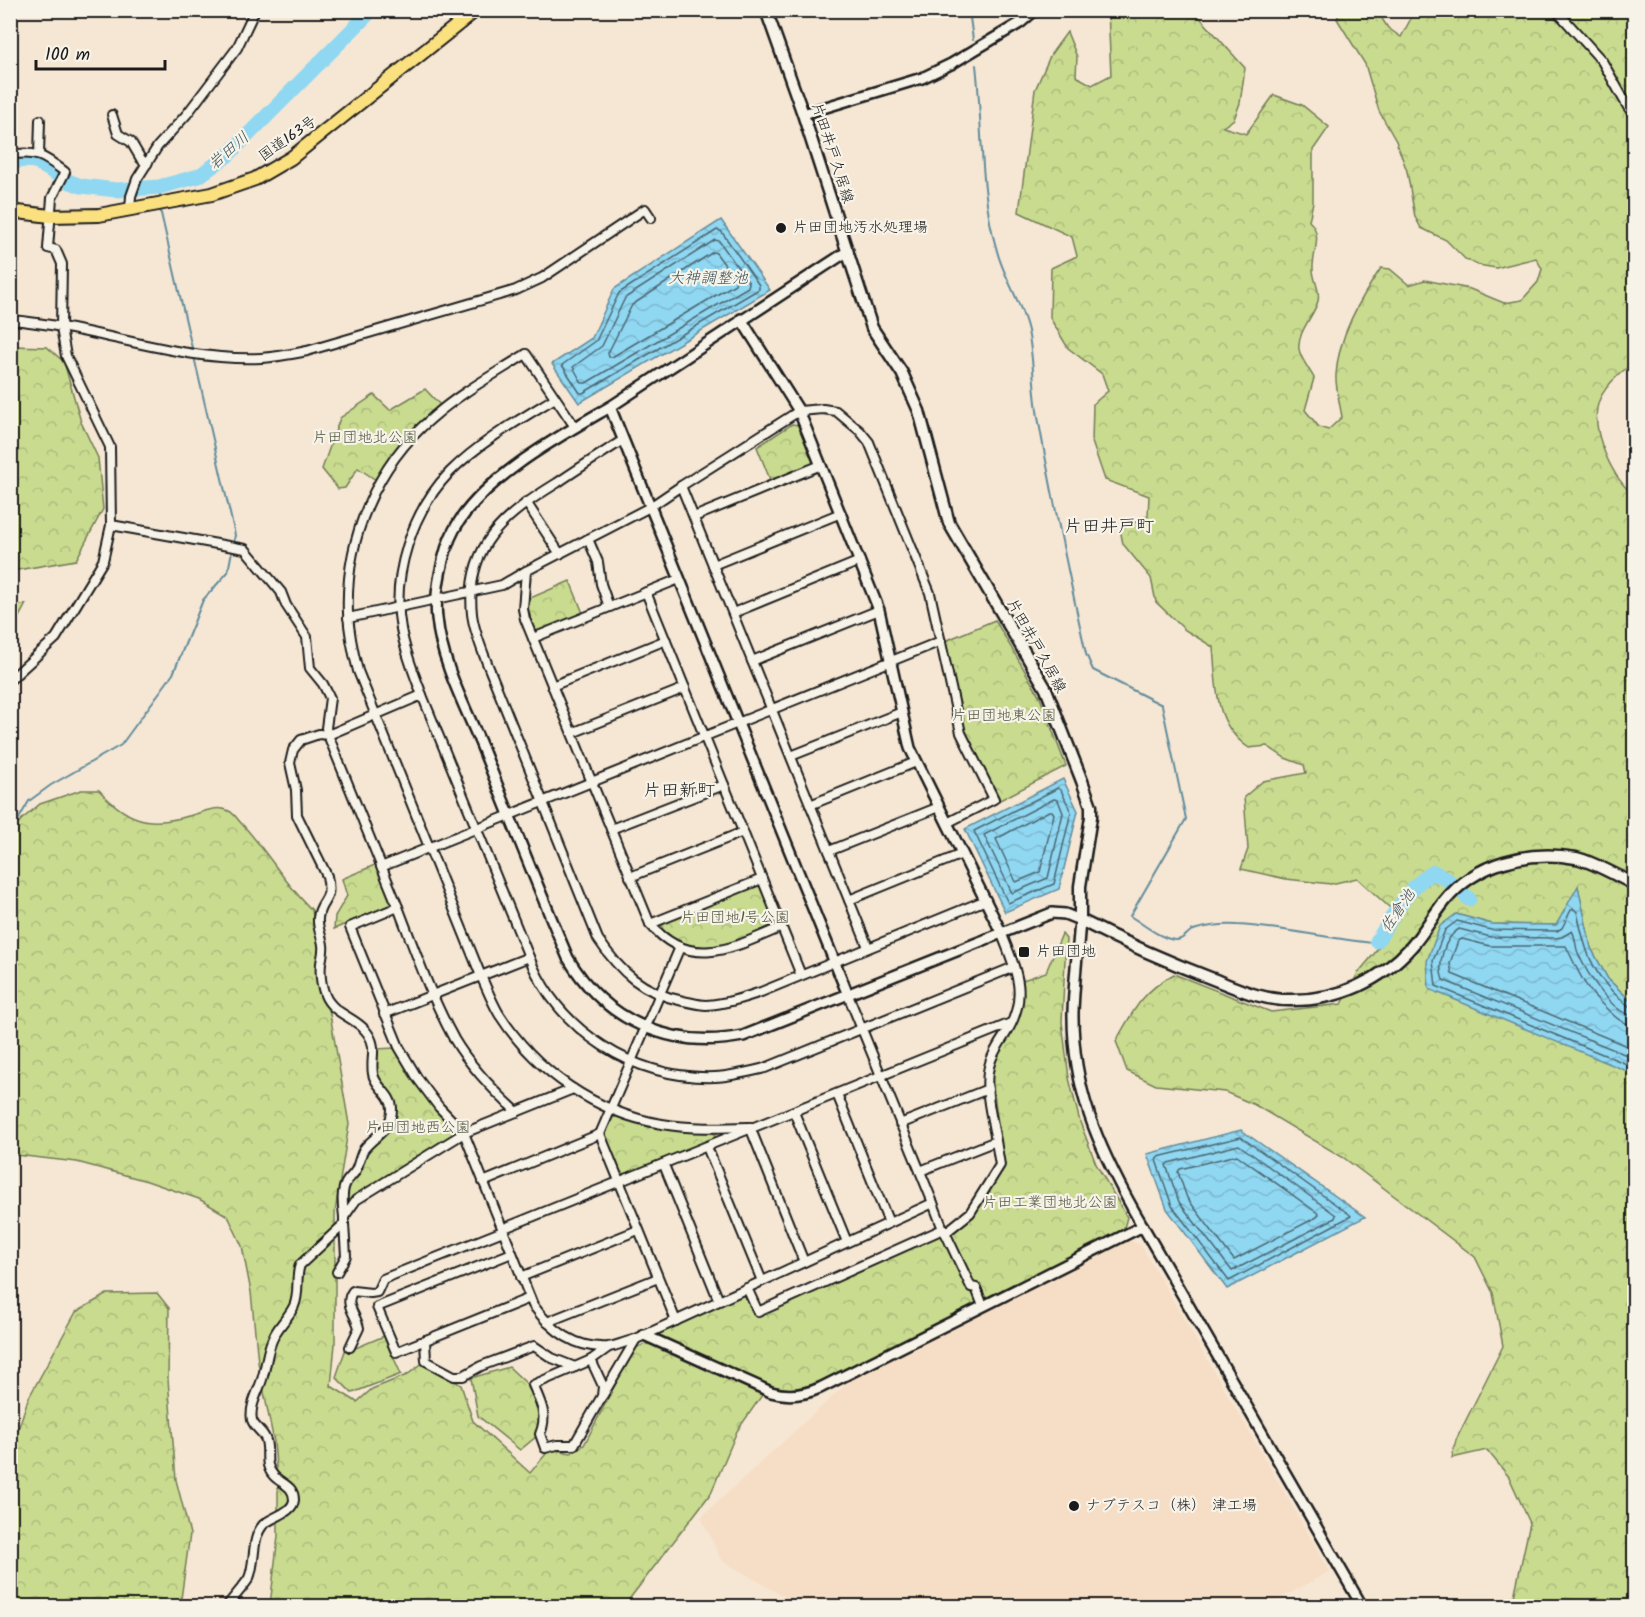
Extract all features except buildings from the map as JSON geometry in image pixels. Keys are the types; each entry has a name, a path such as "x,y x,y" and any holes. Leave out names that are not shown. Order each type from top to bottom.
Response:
{"highway":[{"name":"国道163号","path":"10,211 50,216 92,216 212,194 255,179 291,158 476,10"}],"main road":[{"name":"片田井戸久居線","path":"766,10 803,114 872,328 902,373 919,411 949,523 1046,689 1082,781 1090,806 1090,817 1080,886 1080,920"},
{"path":"1080,920 1178,966 1246,992 1276,999 1308,1000 1347,991 1374,979 1413,945 1446,900 1460,886 1481,870 1497,863 1539,855 1578,859 1635,884"}],"street":[{"path":"130,209 131,196 137,179 158,146 187,114 237,48 255,10"},
{"path":"803,114 922,78 951,64 1013,27 1035,10"},
{"path":"1556,10 1602,61 1628,107 1635,115"},
{"path":"112,114 118,134 131,141 141,159 147,164"},
{"path":"39,155 40,120"},
{"path":"10,155 23,153 44,156 65,172 52,198 48,248 56,250 62,264 61,328 66,356 110,447 111,525 103,561 56,638 10,680"},
{"path":"10,320 203,354 240,358 282,356 307,351 516,290 542,278 645,208 651,218"},
{"path":"848,251 610,407 575,427 494,483 454,530 445,555 436,600 439,633 446,657 509,815 574,968 598,998 645,1028 685,1039 717,1041 733,1038 755,1032 1052,913 1065,914 1080,920 1073,1012 1077,1065 1087,1110 1099,1144 1143,1226 1362,1606"},
{"path":"741,319 799,411 879,610 910,748 1001,932 1019,987 1017,1007 991,1059 988,1071 988,1089 1000,1165 970,1213 944,1231 758,1312 747,1288"},
{"path":"575,427 526,354 440,411 410,439 385,472 362,521 352,561 348,592 348,618 358,671 481,976 500,1015 526,1049 573,1089 611,1110 637,1119 692,1128 750,1127"},
{"path":"555,398 473,451 448,474 430,497 416,525 406,553 401,577 399,608 406,651 422,695 529,957 542,985 562,1012 593,1040 631,1061 663,1072 712,1077 765,1068 1014,966"},
{"path":"610,407 944,1231 971,1287 976,1288 983,1306"},
{"path":"348,618 502,585 650,507 799,411 823,409 836,411 866,437 930,593 961,733 994,799 947,823"},
{"path":"623,440 505,518 479,558 471,592 472,614 479,643 598,939 615,962 646,989 660,994 705,1005 735,1001 986,900"},
{"path":"694,517 821,465"},
{"path":"681,486 868,947"},
{"path":"526,502 560,554"},
{"path":"713,565 841,513"},
{"path":"111,525 245,549 281,592 286,605 307,637 310,668 323,684 330,698 326,728 328,735 432,995 455,1040 483,1078 517,1112"},
{"path":"588,540 598,562 601,584 609,607"},
{"path":"733,613 860,561"},
{"path":"526,571 523,609 533,638 651,924 665,939 680,947 699,952 718,951 782,927"},
{"path":"533,638 679,579"},
{"path":"646,592 801,975"},
{"path":"752,661 879,610"},
{"path":"552,686 666,640"},
{"path":"381,867 941,641"},
{"path":"572,733 685,688"},
{"path":"337,1272 346,1256 345,1184 356,1171 364,1149 380,1136 391,1119 392,1106 390,1099 374,1077 374,1048 371,1038 366,1031 333,1006 327,999 323,988 320,972 323,944 317,921 329,894 327,876 297,815 296,790 290,763 293,750 301,740 318,734 328,735 422,695"},
{"path":"791,756 902,712"},
{"path":"810,805 916,762"},
{"path":"611,829 724,785"},
{"path":"830,851 939,807"},
{"path":"630,877 743,832"},
{"path":"849,900 962,854"},
{"path":"651,924 762,879"},
{"path":"398,907 350,927 384,1014 409,1066 439,1107 464,1133 533,1305 558,1333 590,1345 609,1347"},
{"path":"483,1182 600,1134 680,947"},
{"path":"384,1014 529,957"},
{"path":"350,1347 359,1328 349,1304 353,1291 377,1292 383,1279 664,1165 750,1127 794,1112 1011,1023"},
{"path":"227,1606 249,1577 256,1540 262,1527 291,1507 294,1502 293,1493 289,1487 271,1475 267,1463 266,1438 252,1421 268,1349 295,1302 300,1266 344,1220 356,1200 464,1133 573,1089"},
{"path":"900,1124 988,1089"},
{"path":"837,1094 889,1223"},
{"path":"794,1112 847,1242"},
{"path":"750,1127 804,1262"},
{"path":"600,1134 676,1321"},
{"path":"920,1172 996,1141"},
{"path":"707,1147 762,1281"},
{"path":"664,1165 719,1301"},
{"path":"640,1337 574,1445 556,1445 545,1448 540,1434 544,1426 544,1412 533,1385 591,1360 609,1347 640,1337 676,1321 933,1203"},
{"path":"640,1337 771,1392 792,1395 820,1388 1143,1226"},
{"path":"522,1277 638,1230"},
{"path":"512,1253 377,1307 396,1352 530,1298"},
{"path":"547,1323 658,1278"},
{"path":"425,1341 426,1361 454,1376 463,1376 481,1366 534,1346 552,1358 575,1367"},
{"path":"591,1360 603,1386 602,1396"}],"shaded area":[{"path":"1128,1240 1141,1245 1330,1571 1268,1606 800,1606 721,1560 701,1517 856,1375"}],"green space":[{"path":"1108,11 1194,11 1245,68 1240,103 1234,119 1223,127 1246,134 1274,95 1302,105 1329,127 1313,150 1313,202 1309,221 1317,238 1313,269 1319,297 1299,343 1303,360 1314,378 1305,410 1319,427 1328,430 1342,417 1336,379 1341,347 1358,305 1381,268 1390,269 1409,285 1425,280 1470,289 1504,303 1522,300 1538,282 1542,269 1536,258 1496,268 1478,265 1465,259 1446,240 1421,228 1415,217 1407,171 1396,141 1379,111 1365,64 1337,19 1340,11 1377,11 1388,28 1401,37 1415,11 1634,11 1634,362 1611,382 1602,394 1597,408 1597,419 1601,444 1606,456 1619,479 1634,495 1634,1004 1608,979 1591,948 1578,887 1557,925 1492,924 1456,914 1634,1074 1634,1606 1512,1606 1530,1523 1509,1477 1487,1450 1452,1458 1456,1440 1503,1346 1493,1293 1475,1257 1344,1158 1255,1105 1225,1092 1156,1085 1127,1071 1116,1041 1146,995 1174,974 1271,1012 1342,1004 1358,973 1400,917 1357,878 1331,884 1286,879 1241,869 1248,849 1244,797 1263,781 1306,773 1304,765 1285,758 1267,746 1249,748 1237,738 1223,716 1219,703 1213,647 1185,630 1156,602 1151,578 1123,544 1120,529 1148,516 1149,496 1105,480 1092,442 1093,404 1108,391 1102,374 1068,348 1050,318 1051,268 1077,256 1072,237 1019,212 1035,90 1051,54 1067,32 1077,57 1076,76 1092,85 1111,75"},
{"path":"11,346 47,347 64,362 81,422 98,458 103,509 76,560 11,571"},
{"name":"片田団地北公園","path":"425,389 440,405 405,440 376,480 358,468 345,488 338,489 322,469 340,418 374,395 390,410"},
{"path":"792,424 798,425 814,461 812,466 771,482 757,447"},
{"path":"570,581 583,613 539,631 533,629 528,599"},
{"path":"26,604 11,632 11,607"},
{"name":"片田団地東公園","path":"995,620 1039,695 1066,766 1000,800 965,731 945,641"},
{"name":"片田工業団地北公園","path":"81,790 99,790 123,811 146,820 172,820 216,808 229,811 312,910 349,1124 335,1212 335,1344 331,1386 357,1402 372,1389 407,1375 424,1362 461,1385 473,1421 530,1473 550,1449 571,1453 584,1445 634,1348 662,1339 654,1335 741,1294 748,1297 756,1316 936,1234 946,1234 956,1229 975,1210 1004,1167 992,1079 995,1066 1020,1008 1023,980 1046,972 1062,934 1066,939 1062,1022 1069,1078 1080,1122 1096,1164 1127,1217 1123,1232 815,1385 786,1390 769,1385 737,1431 711,1493 627,1602 628,1606 270,1606 278,1536 278,1488 274,1442 258,1362 251,1292 242,1246 228,1216 199,1199 147,1181 77,1162 16,1155 11,1151 10,835 21,820 40,804"},
{"path":"377,864 393,904 334,929 335,916 347,896 342,879"},
{"name":"片田団地1号公園","path":"756,886 762,887 775,920 773,926 731,942 703,947 675,940 662,930 662,924"},
{"name":"片田団地西公園","path":"395,1048 414,1081 454,1129 454,1135 352,1197 353,1201 348,1209 345,1207 347,1185 369,1148 385,1134 394,1120 395,1108 375,1075 377,1049"},
{"path":"618,1116 665,1128 713,1132 716,1138 627,1175 620,1172 605,1135 612,1118"},
{"path":"157,1293 169,1308 168,1379 176,1480 190,1534 180,1606 11,1606 11,1439 16,1436 28,1399 76,1312 107,1294"},
{"path":"384,1336 401,1374 352,1393 336,1377 346,1348 351,1350"},
{"path":"509,1367 526,1383 540,1411 537,1436 520,1450 478,1416 471,1378"}],"water":[{"name":"大神調整池","path":"721,220 770,290 579,403 552,364 592,338 614,289"},
{"path":"1063,779 1078,811 1059,889 1005,912 965,829"},
{"path":"1578,886 1591,948 1608,979 1634,1004 1634,1074 1429,989 1427,961 1440,926 1456,914 1492,924 1556,925"},
{"path":"1241,1130 1365,1217 1227,1289 1167,1209 1147,1154"}],"waterway":[{"name":"岩田川","path":"10,163 35,161 68,181 81,186 117,190 159,187 199,176 227,156 372,10"},
{"path":"969,10 973,40"},
{"path":"976,65 984,182 991,228 1000,261 1022,310 1028,331 1038,417 1086,654 1093,670 1162,705 1186,819 1130,916 1157,934 1175,940 1196,929 1232,925 1271,928 1374,943 1377,941"},
{"path":"159,187 160,196"},
{"path":"10,834 29,801 51,785 121,745 173,674 203,600 228,572 235,535 160,209"},
{"name":"佐倉池","path":"1377,941 1401,903 1424,878 1434,872 1449,881"},
{"name":"佐倉池","path":"1462,892 1469,899"}],"place":[{"name":"片田団地汚水処理場","path":"781,228"},
{"name":"片田団地","path":"1024,952"},
{"name":"ナブテスコ（株） 津工場","path":"1074,1506"}],"district":[{"name":"片田井戸町","path":"1109,527"},
{"name":"片田新町","path":"679,791"}]}
